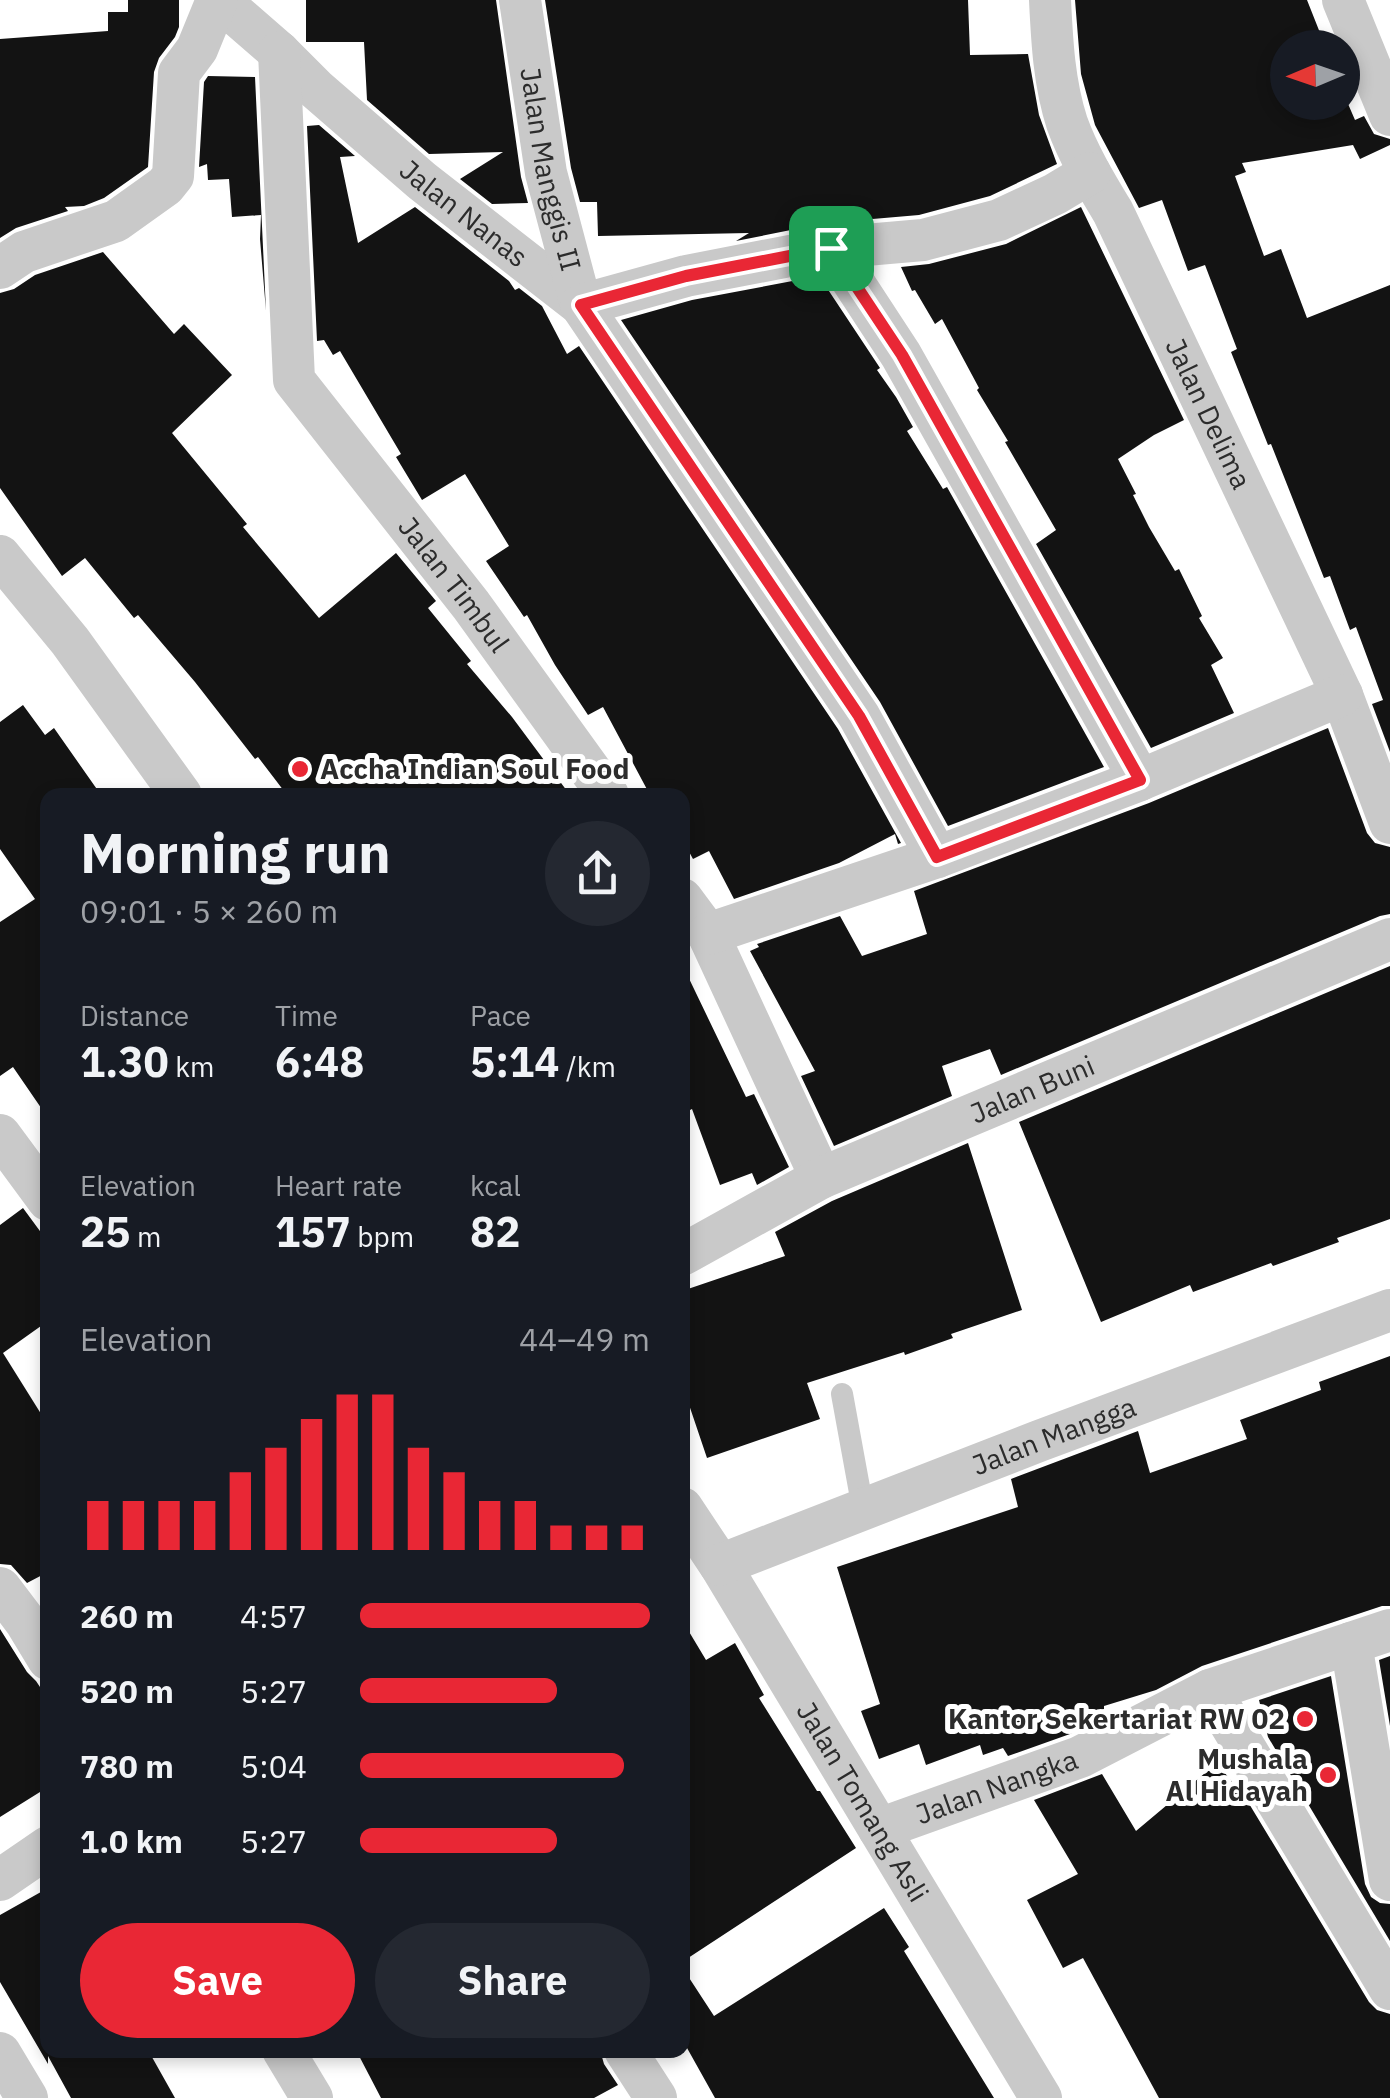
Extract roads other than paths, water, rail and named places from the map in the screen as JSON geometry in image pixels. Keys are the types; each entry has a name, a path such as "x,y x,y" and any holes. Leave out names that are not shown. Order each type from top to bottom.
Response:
{"street":[{"name":"Jalan Nanas","path":"218,0 422,181 581,305 859,716 937,857"},
{"path":"0,268 24,252 116,221 173,176 179,73 196,49 218,0"},
{"name":"Jalan Manggis II","path":"520,0 546,172 581,305 686,276 831,248 923,240 999,220 1090,173"},
{"name":"Jalan Delima","path":"1050,0 1056,73 1068,124 1342,696 1390,823"},
{"path":"1343,0 1389,103"},
{"name":"Jalan Timbul","path":"279,52 294,380 471,605 603,788"},
{"path":"831,248 902,355 1140,780"},
{"path":"0,556 70,641 176,788"},
{"path":"708,934 937,857 1140,780 1342,696"},
{"path":"690,910 708,934 821,1178"},
{"name":"Jalan Buni","path":"690,1250 821,1178 1390,939"},
{"path":"0,1135 40,1189"},
{"name":"Jalan Mangga","path":"720,1565 1038,1440 1390,1310"},
{"name":"Jalan Tomang Asli","path":"690,1520 1041,2098"},
{"path":"24,1605 40,1640"},
{"path":"1370,1637 1390,1880"},
{"name":"Jalan Nangka","path":"879,1829 1080,1757 1210,1690 1370,1637"},
{"path":"1210,1690 1390,1989"},
{"path":"3,1872 40,1851"},
{"path":"0,2053 28,2098"},
{"path":"287,2058 312,2098"},
{"path":"630,2058 656,2098"}],"lane":[{"path":"842,1394 863,1509"}],"place":[{"name":"Accha Indian Soul Food","path":"300,769"},
{"name":"Kantor Sekertariat RW 02","path":"1305,1719"},
{"name":"Mushala Al Hidayah","path":"1328,1775"}]}
